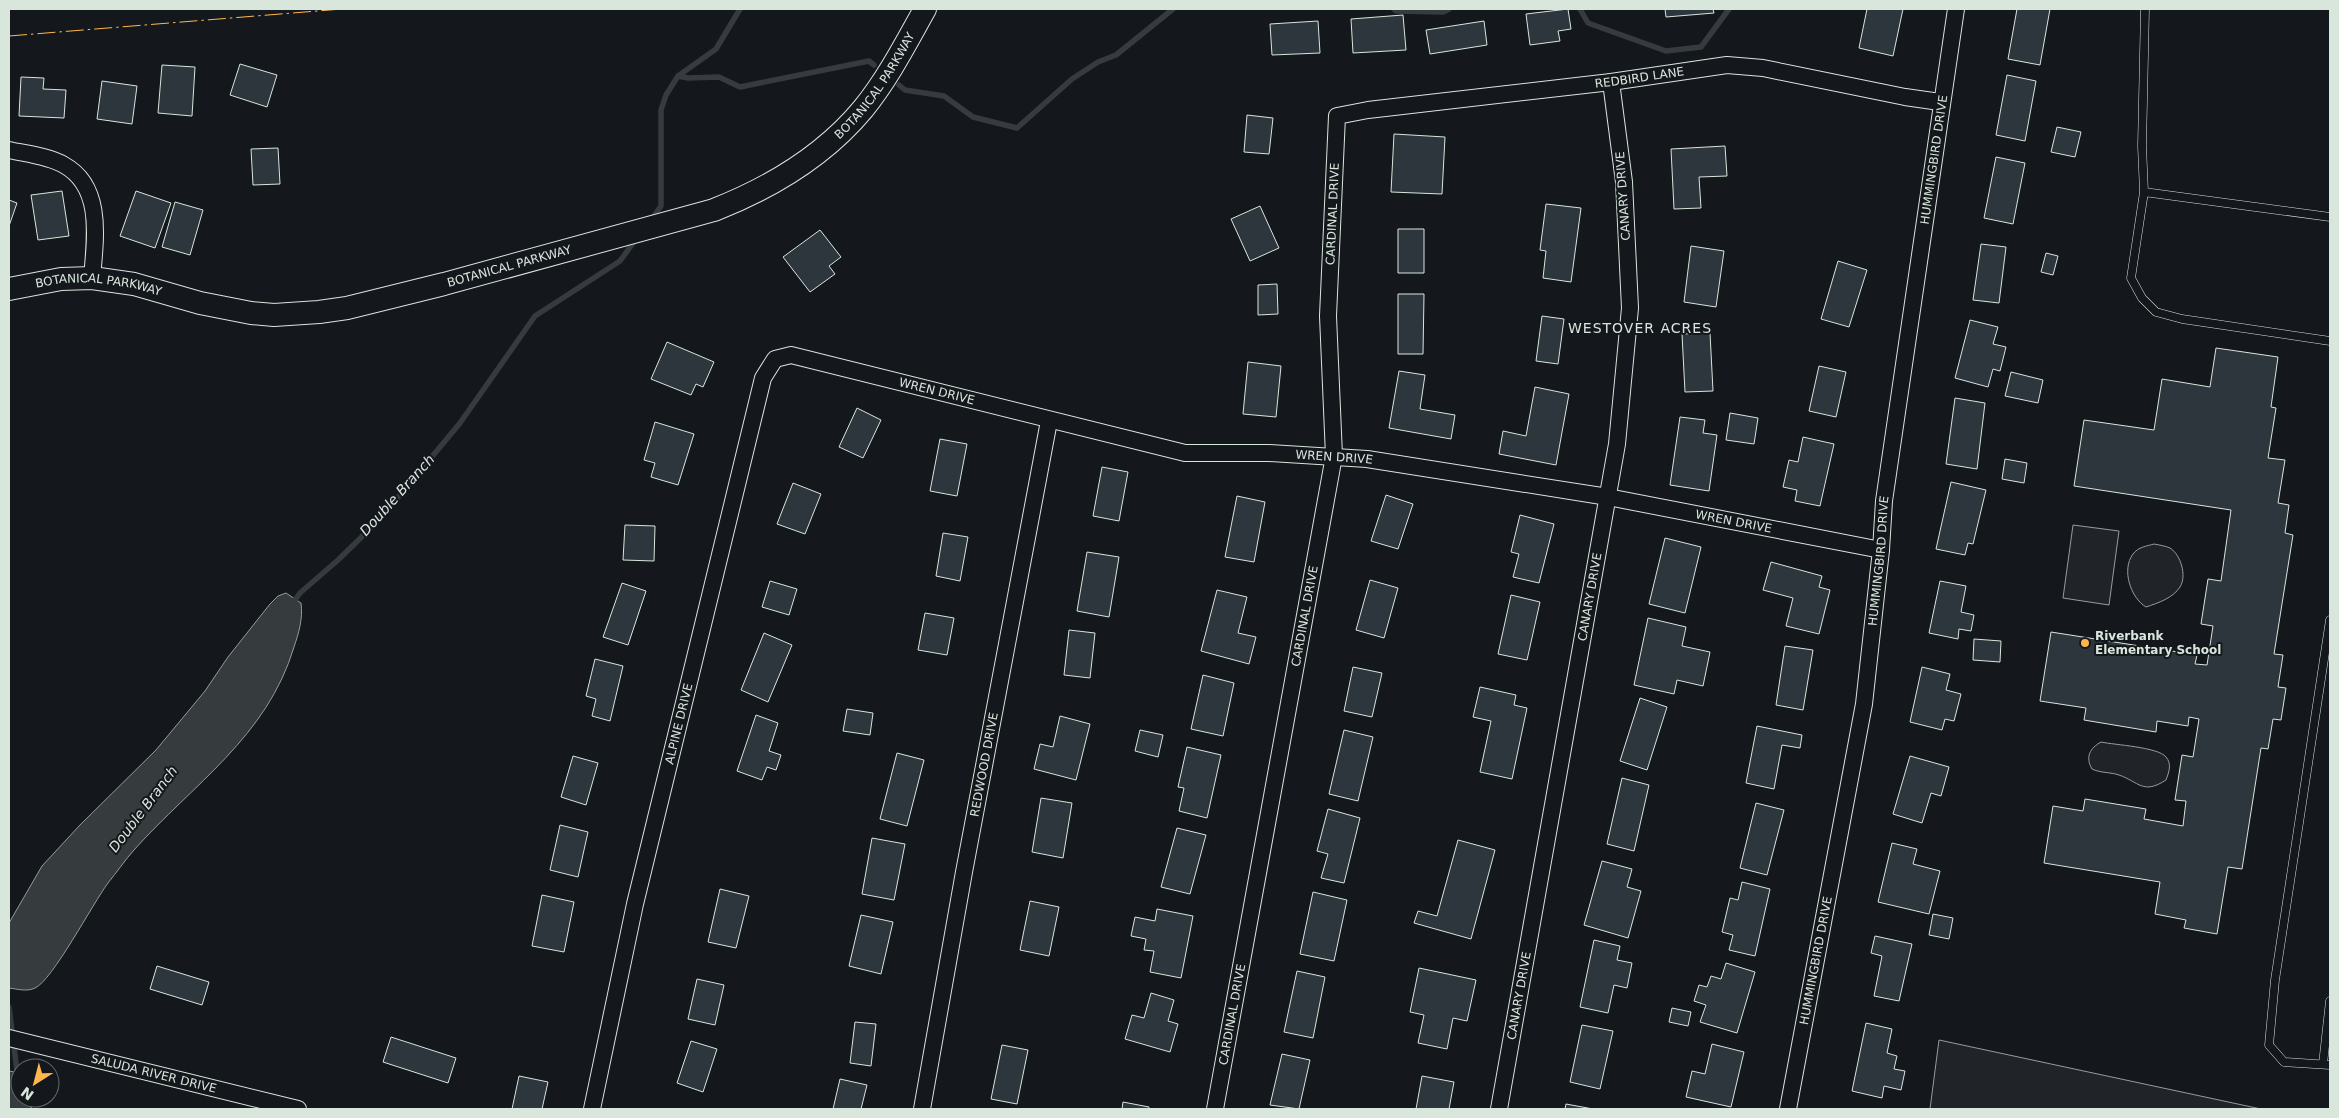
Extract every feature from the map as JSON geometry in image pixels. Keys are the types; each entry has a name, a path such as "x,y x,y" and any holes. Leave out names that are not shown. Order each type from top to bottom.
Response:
{"street":[{"name":"BOTANICAL PARKWAY","path":"9,289 60,280 92,278 134,284 228,310 259,314 296,314 347,308 616,239 714,210 769,185 812,158 836,138 864,107 882,82 926,9"},
{"name":"HUMMINGBIRD DRIVE","path":"1788,1109 1864,704 1881,550 1884,501 1940,102 1956,9"},
{"name":"REDBIRD LANE","path":"1337,116 1368,110 1611,82 1727,65 1763,68 1905,97 1940,102"},
{"name":"CANARY DRIVE","path":"1499,1109 1617,444 1630,308 1624,182 1611,82"},
{"name":"CARDINAL DRIVE","path":"1215,1109 1334,456 1328,316 1337,116"},
{"path":"9,150 58,162 75,172 84,184 90,195 93,207 95,241 92,278"},
{"name":"WREN DRIVE","path":"791,355 1049,421 1185,453 1268,453 1334,456 1608,497 1881,550"},
{"name":"ALPINE DRIVE","path":"592,1109 635,904 763,378 775,359 791,355"},
{"name":"REDWOOD DRIVE","path":"922,1109 964,872 1049,421"},
{"name":"SALUDA RIVER DRIVE","path":"9,1038 255,1104 298,1109"}],"lane":[{"path":"2145,9 2142,146 2144,192 2131,278 2142,298 2156,312 2182,319 2330,341"},
{"path":"2144,192 2330,217"},
{"path":"2330,620 2274,980 2269,1045 2284,1062 2326,1065 2330,1001"}],"shaded area":[{"path":"2073,525 2119,531 2109,605 2063,598"},
{"path":"2154,544 2168,547 2174,551 2182,566 2183,577 2177,591 2160,602 2146,607 2132,590 2129,583 2128,568 2129,561 2137,550"},
{"path":"2101,742 2146,749 2161,754 2169,762 2166,780 2152,787 2146,787 2119,775 2092,769 2089,761 2091,750"},
{"path":"1939,1040 2261,1109 1930,1109"}],"water":[{"path":"286,593 301,603 300,625 282,679 266,707 226,758 127,858 101,893 62,957 42,982 29,990 9,988 9,923 42,866 80,825 156,750 205,691 228,657 270,604 278,596"},
{"path":"9,1071 10,1108 31,1108 9,1109"}],"building":[{"path":"1568,9 1571,29 1558,31 1560,41 1530,45 1526,14"},
{"path":"1665,9 1713,9 1714,13 1666,17"},
{"path":"1867,9 1903,9 1893,56 1859,48"},
{"path":"2017,9 2050,9 2040,65 2008,59"},
{"path":"1403,15 1406,50 1353,53 1351,19"},
{"path":"1318,21 1320,53 1272,55 1270,24"},
{"path":"1484,21 1487,45 1430,54 1426,30"},
{"path":"240,64 277,75 267,107 230,95"},
{"path":"162,65 195,67 192,116 158,113"},
{"path":"2007,75 2036,81 2025,141 1996,135"},
{"path":"21,77 44,78 43,89 66,90 64,118 19,116"},
{"path":"102,81 137,86 132,124 97,119"},
{"path":"1247,115 1273,118 1269,154 1244,152"},
{"path":"2057,127 2081,132 2075,157 2051,152"},
{"path":"1394,134 1445,137 1442,194 1391,192"},
{"path":"1725,146 1727,176 1699,177 1701,208 1674,209 1671,149"},
{"path":"278,148 280,184 253,185 251,149"},
{"path":"1996,157 2025,163 2013,224 1984,218"},
{"path":"62,191 69,236 38,240 31,195"},
{"path":"136,191 171,203 155,248 120,236"},
{"path":"9,200 17,203 9,226"},
{"path":"175,202 203,210 190,255 162,247"},
{"path":"1546,204 1581,208 1571,282 1543,278 1546,251 1540,250"},
{"path":"1260,206 1279,248 1250,261 1231,219"},
{"path":"1398,229 1424,229 1424,273 1398,273"},
{"path":"820,230 841,257 829,266 835,274 810,292 783,257"},
{"path":"1981,244 2006,247 1999,303 1973,300"},
{"path":"1691,246 1724,251 1716,307 1684,302"},
{"path":"2046,253 2058,256 2053,275 2041,272"},
{"path":"1838,261 1867,270 1849,327 1821,319"},
{"path":"1277,284 1278,314 1258,315 1258,285"},
{"path":"1398,294 1424,294 1423,354 1398,354"},
{"path":"1542,316 1564,319 1558,364 1536,361"},
{"path":"1970,320 1998,327 1993,344 2006,347 2000,371 1993,369 1988,387 1955,378"},
{"path":"1710,333 1713,391 1685,392 1682,334"},
{"path":"667,342 714,362 703,387 696,384 691,395 651,379"},
{"name":"Riverbank Elementary School","path":"2216,348 2278,357 2271,407 2276,408 2268,458 2285,460 2278,503 2289,505 2285,533 2293,535 2274,654 2283,655 2278,687 2286,688 2281,720 2273,719 2268,749 2261,748 2242,869 2228,867 2217,934 2184,928 2186,920 2155,914 2160,882 2044,863 2053,806 2083,811 2085,799 2146,809 2144,819 2183,826 2186,801 2175,800 2182,755 2193,757 2199,719 2189,717 2188,726 2157,721 2156,732 2084,720 2086,708 2040,701 2051,632 2197,655 2195,664 2207,665 2213,626 2201,624 2208,579 2221,581 2231,510 2074,486 2084,420 2154,430 2162,379 2210,387"},
{"path":"1248,362 1281,366 1276,417 1243,414"},
{"path":"1819,366 1846,372 1836,417 1809,411"},
{"path":"1399,371 1425,375 1420,409 1455,415 1451,439 1389,428"},
{"path":"2011,372 2043,380 2038,403 2005,396"},
{"path":"1535,387 1569,394 1556,465 1499,454 1503,431 1526,436"},
{"path":"1955,398 1985,403 1977,469 1946,464"},
{"path":"857,408 881,420 863,458 839,447"},
{"path":"1730,413 1758,418 1754,444 1726,440"},
{"path":"1680,417 1705,420 1703,433 1717,435 1709,491 1670,485"},
{"path":"655,422 694,434 678,485 651,477 655,463 644,460"},
{"path":"1803,437 1834,444 1820,506 1795,501 1797,490 1783,487 1789,460 1798,462"},
{"path":"940,439 967,444 957,496 930,491"},
{"path":"2005,459 2027,463 2024,483 2002,479"},
{"path":"1102,467 1128,472 1119,521 1093,516"},
{"path":"1951,482 1986,490 1973,544 1968,543 1965,555 1936,549"},
{"path":"793,483 821,494 805,534 777,524"},
{"path":"1386,495 1413,504 1398,549 1371,541"},
{"path":"1237,496 1265,502 1254,562 1225,557"},
{"path":"1520,515 1554,524 1539,583 1513,577 1519,554 1511,552"},
{"path":"625,525 655,526 654,561 623,560"},
{"path":"943,533 968,537 960,581 936,576"},
{"path":"1665,538 1701,547 1685,613 1649,604"},
{"path":"1087,552 1119,557 1109,617 1077,611"},
{"path":"1771,562 1822,576 1819,587 1830,590 1819,634 1786,626 1793,598 1763,590"},
{"path":"1370,580 1398,588 1384,638 1356,630"},
{"path":"770,581 797,589 789,615 762,607"},
{"path":"1940,581 1966,586 1961,612 1974,615 1971,631 1959,629 1958,639 1929,633"},
{"path":"622,583 646,591 628,645 603,637"},
{"path":"1217,590 1247,597 1238,633 1256,637 1249,664 1201,651"},
{"path":"1511,595 1540,602 1527,660 1498,654"},
{"path":"925,613 954,618 947,655 918,650"},
{"path":"1648,618 1686,627 1682,646 1710,652 1703,686 1677,680 1674,694 1634,685"},
{"path":"1069,630 1095,633 1090,678 1064,675"},
{"path":"764,633 792,645 768,702 741,690"},
{"path":"1974,639 2001,641 2000,662 1973,660"},
{"path":"1785,646 1813,650 1803,710 1776,705"},
{"path":"595,659 623,666 610,721 592,716 596,699 586,696"},
{"path":"1353,667 1382,673 1372,717 1344,711"},
{"path":"1922,667 1950,674 1946,690 1961,694 1954,721 1945,719 1942,730 1910,722"},
{"path":"1203,675 1234,683 1223,736 1191,729"},
{"path":"1480,687 1516,695 1514,705 1527,708 1512,779 1480,772 1491,721 1473,717"},
{"path":"1640,698 1667,707 1647,770 1620,761"},
{"path":"847,709 873,713 870,735 843,731"},
{"path":"756,715 778,723 769,751 781,755 776,770 767,767 762,780 737,771"},
{"path":"1060,716 1090,724 1076,780 1034,769 1040,744 1053,747"},
{"path":"1757,726 1802,735 1800,748 1782,745 1774,789 1746,783"},
{"path":"1140,730 1163,735 1158,757 1135,751"},
{"path":"1344,730 1373,737 1358,801 1329,794"},
{"path":"1187,747 1221,755 1207,818 1179,811 1184,788 1178,787"},
{"path":"897,753 924,760 907,826 880,819"},
{"path":"573,756 598,763 586,805 561,797"},
{"path":"1910,756 1949,767 1941,796 1931,793 1922,823 1893,814"},
{"path":"1622,778 1649,785 1634,851 1607,844"},
{"path":"1041,798 1072,803 1063,858 1032,852"},
{"path":"1756,803 1784,810 1767,875 1740,868"},
{"path":"1328,809 1360,818 1344,883 1321,878 1328,854 1317,851"},
{"path":"560,825 588,832 578,877 550,870"},
{"path":"1177,828 1206,835 1190,894 1161,887"},
{"path":"872,838 905,844 894,900 862,894"},
{"path":"1458,840 1495,850 1471,939 1414,923 1418,911 1437,916"},
{"path":"1892,843 1917,849 1913,864 1940,871 1929,914 1878,902"},
{"path":"1602,861 1632,869 1627,887 1641,891 1628,938 1584,925"},
{"path":"1742,882 1770,889 1755,956 1729,950 1733,935 1722,932 1730,898 1738,900"},
{"path":"720,889 749,896 736,948 708,942"},
{"path":"1313,892 1347,900 1334,961 1300,954"},
{"path":"542,895 574,902 564,952 532,946"},
{"path":"1030,901 1059,907 1049,956 1020,950"},
{"path":"1157,909 1193,916 1181,978 1150,972 1154,951 1144,950 1146,939 1131,936 1135,917 1155,921"},
{"path":"1933,914 1953,918 1949,939 1929,935"},
{"path":"861,915 893,922 881,974 849,966"},
{"path":"1875,936 1912,944 1899,1001 1874,996 1882,956 1871,953"},
{"path":"1594,940 1620,946 1617,960 1632,963 1627,988 1614,985 1608,1013 1580,1007"},
{"path":"1726,963 1755,972 1737,1033 1700,1022 1706,1005 1694,1001 1699,985 1707,987 1711,976 1721,979"},
{"path":"157,966 209,982 202,1005 150,989"},
{"path":"1419,968 1476,980 1467,1021 1453,1018 1447,1049 1418,1043 1424,1015 1410,1012"},
{"path":"1297,971 1325,977 1313,1038 1284,1032"},
{"path":"697,979 724,985 715,1025 688,1019"},
{"path":"1151,993 1174,1000 1168,1021 1178,1024 1170,1052 1125,1039 1132,1015 1144,1018"},
{"path":"1672,1008 1691,1012 1688,1026 1669,1022"},
{"path":"855,1022 876,1024 871,1066 850,1063"},
{"path":"1866,1023 1892,1029 1887,1053 1897,1056 1894,1069 1905,1071 1901,1090 1884,1086 1882,1098 1852,1091"},
{"path":"1582,1025 1613,1031 1600,1089 1570,1082"},
{"path":"391,1037 456,1058 448,1083 383,1062"},
{"path":"691,1041 717,1049 703,1092 677,1083"},
{"path":"1712,1044 1744,1052 1731,1107 1686,1097 1692,1071 1705,1074"},
{"path":"1002,1045 1028,1050 1017,1104 991,1099"},
{"path":"1282,1054 1310,1060 1299,1109 1270,1105"},
{"path":"519,1076 548,1082 542,1109 512,1109"},
{"path":"1422,1076 1454,1082 1449,1109 1416,1109"},
{"path":"840,1079 867,1085 861,1109 833,1109"},
{"path":"1123,1102 1149,1107 1149,1109 1122,1109"},
{"path":"1566,1104 1593,1109 1565,1109"}],"waterway":[{"name":"Double Branch","path":"651,220 661,206 661,110 666,95 678,76 716,49 740,9"},
{"path":"899,85 905,90 944,96 973,117 1017,128 1072,79 1098,62 1116,55 1173,9"},
{"path":"1394,9 1396,11 1443,12 1449,9"},
{"path":"1580,9 1588,23 1666,51 1701,47 1729,9"},
{"path":"678,76 688,78 719,77 740,87 869,61 874,65"},
{"name":"Double Branch","path":"292,604 300,593 338,560 381,518 460,423 535,316 620,261 636,239"},
{"name":"Double Branch","path":"9,1007 17,1071 9,1084"}],"power":[{"path":"9,36 342,9"}],"place":[{"name":"Riverbank Elementary School","path":"2085,643"}],"district":[{"name":"WESTOVER ACRES","path":"1640,328"}]}
